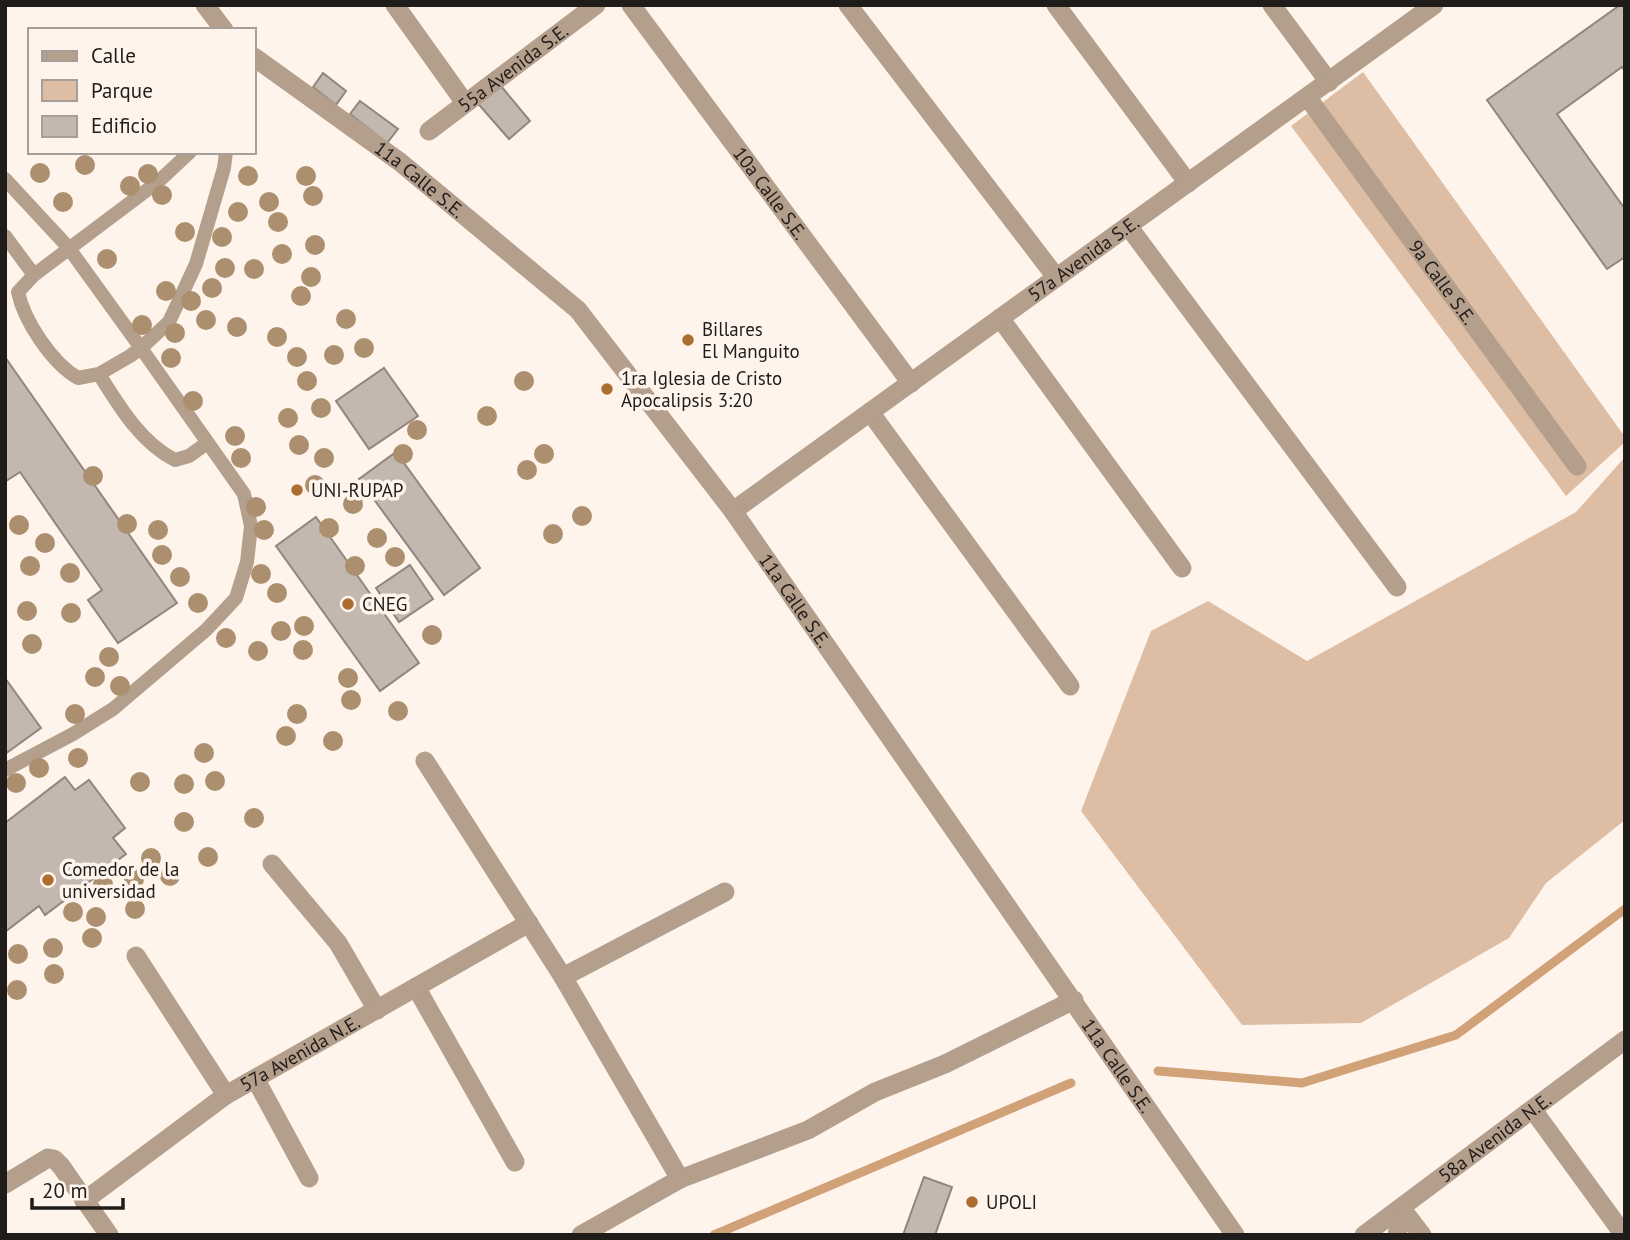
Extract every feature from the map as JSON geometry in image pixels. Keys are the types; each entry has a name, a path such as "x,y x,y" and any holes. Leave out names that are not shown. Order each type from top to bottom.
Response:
{"street":[{"path":"205,5 222,28"},
{"path":"395,5 465,103"},
{"name":"55a Avenida S.E.","path":"429,131 596,5"},
{"name":"10a Calle S.E.","path":"631,5 911,383"},
{"path":"848,5 1056,277"},
{"path":"1056,5 1188,183"},
{"path":"1272,5 1329,82"},
{"name":"57a Avenida S.E.","path":"733,511 1434,5"},
{"name":"11a Calle S.E.","path":"256,61 400,162 578,310 733,511 1235,1235"},
{"name":"9a Calle S.E.","path":"1308,97 1577,466"},
{"path":"1128,226 1397,587"},
{"path":"1000,318 1182,568"},
{"path":"870,412 1070,686"},
{"path":"425,761 563,977 680,1179"},
{"path":"272,864 338,943 377,1010"},
{"path":"563,977 726,892"},
{"name":"57a Avenida N.E.","path":"84,1201 226,1095 529,923"},
{"path":"136,956 226,1095"},
{"path":"416,987 515,1162"},
{"path":"581,1235 680,1179 808,1130 875,1092 945,1064 1074,1000"},
{"name":"58a Avenida N.E.","path":"1364,1235 1625,1040"},
{"path":"256,1080 309,1178"},
{"path":"1533,1110 1625,1235"},
{"path":"5,1184 48,1158 54,1159 109,1235"},
{"path":"1397,1235 1402,1209"},
{"path":"1402,1209 1422,1235"}],"lane":[{"path":"188,154 150,188 68,247 18,292 22,310 48,349 67,371 78,378 99,374 141,348 169,322 196,264 226,154"},
{"path":"5,179 68,247 141,348 244,494 251,526 247,562 236,598 206,630 113,709 73,734 5,769"},
{"path":"5,236 34,275"},
{"path":"99,374 158,452 175,460 189,456 208,443"}],"green space":[{"path":"1363,72 1625,437 1625,442 1566,496 1291,126"},
{"path":"1625,457 1625,820 1546,883 1509,938 1361,1023 1242,1025 1081,811 1151,631 1208,601 1307,661 1576,512"}],"building":[{"path":"1620,5 1625,5 1625,71 1622,67 1557,114 1625,209 1625,257 1607,269 1487,100"},
{"path":"323,73 346,91 336,105 313,87"},
{"path":"496,80 530,121 509,139 474,99"},
{"path":"360,101 398,129 387,143 350,114"},
{"path":"5,357 177,603 118,643 88,600 102,590 20,472 6,481 5,479"},
{"path":"384,368 418,416 369,449 336,401"},
{"path":"396,452 480,568 444,595 359,479"},
{"name":"CNEG","path":"316,517 419,663 380,691 276,546"},
{"path":"410,565 433,599 399,622 376,588"},
{"path":"5,678 41,728 5,754"},
{"name":"Comedor de la universidad","path":"65,777 75,790 89,780 125,828 113,838 126,854 45,915 39,906 5,932 5,823"},
{"path":"924,1177 952,1187 935,1235 903,1235"}],"waterway":[{"path":"1158,1071 1302,1083 1456,1035 1625,909"},
{"path":"714,1235 1071,1083"}],"place":[{"name":"Billares El Manguito","path":"688,340"},
{"name":"1ra Iglesia de Cristo Apocalipsis 3:20","path":"607,389"},
{"name":"UNI-RUPAP","path":"297,490"},
{"name":"CNEG","path":"348,604"},
{"name":"Comedor de la universidad","path":"48,880"},
{"name":"UPOLI","path":"972,1202"}]}
